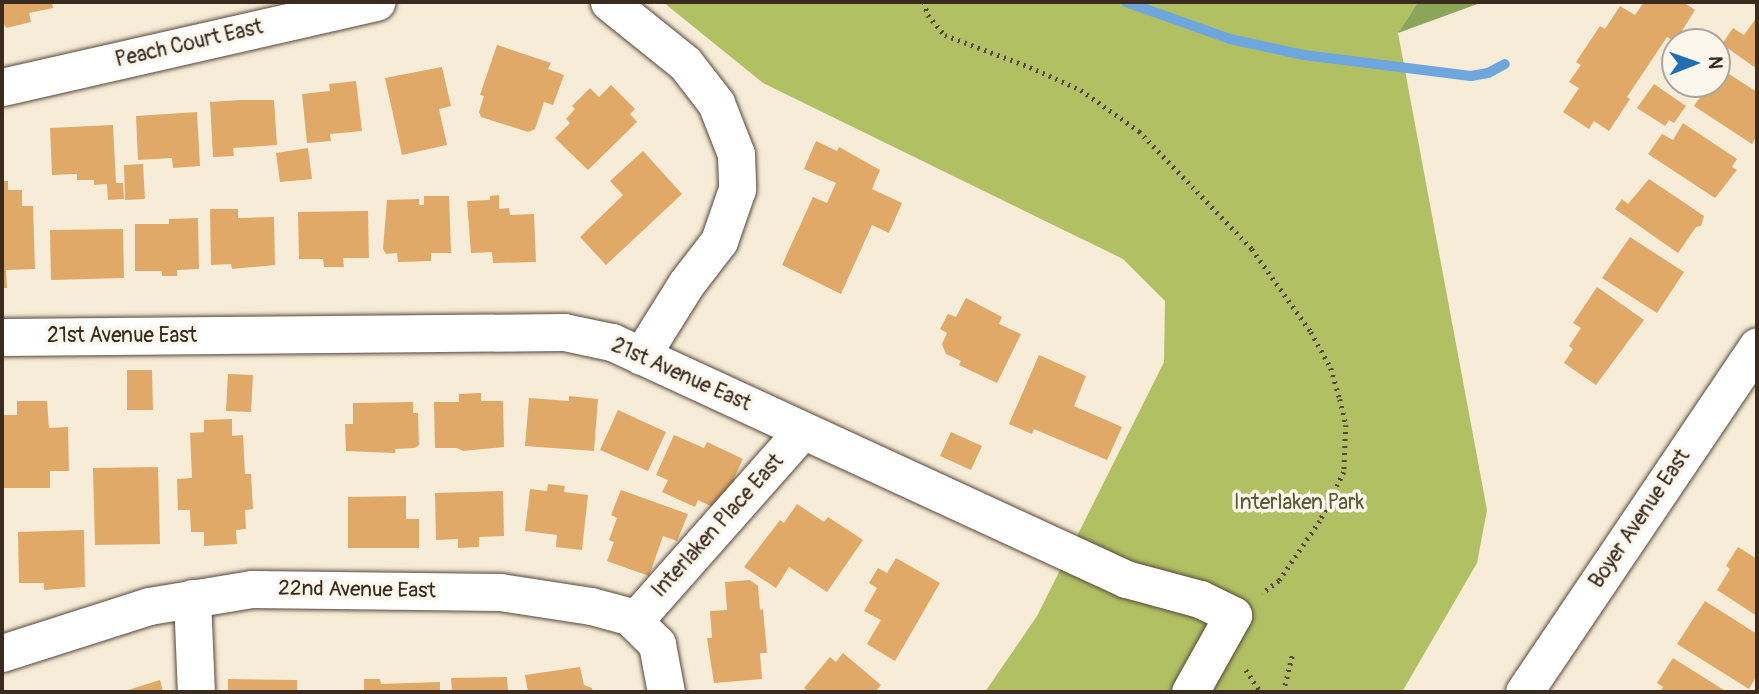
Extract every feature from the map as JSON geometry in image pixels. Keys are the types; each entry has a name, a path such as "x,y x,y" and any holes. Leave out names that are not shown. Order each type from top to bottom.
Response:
{"street":[{"name":"Peach Court East","path":"2,87 376,2"},
{"path":"609,2 685,63 716,103 736,154 737,189 719,241 685,284 641,356"},
{"name":"21st Avenue East","path":"2,337 564,332 612,342 1126,579 1200,599 1233,615"},
{"name":"Boyer Avenue East","path":"1524,692 1757,346"},
{"name":"Interlaken Place East","path":"634,621 802,431"},
{"name":"22nd Avenue East","path":"2,653 149,606 252,589 500,593 591,606 629,616 657,644 666,692"},
{"path":"192,598 196,692"},
{"path":"1190,692 1233,615"}],"path":[{"path":"923,2 928,15 945,36 1030,67 1081,90 1139,131 1252,249 1285,292 1331,368 1346,425 1344,472 1337,490 1320,521 1279,581 1233,615"},
{"path":"1283,692 1293,652"},
{"path":"1243,666 1261,692"}],"green space":[{"name":"Interlaken Park","path":"663,2 1418,2 1398,33 1487,510 1477,563 1402,692 985,692 1037,616 1164,362 1165,301 1123,259 763,83"},
{"path":"1418,2 1483,2 1398,33"}],"building":[{"path":"2,2 52,2 53,8 29,13 31,22 6,28 2,19"},
{"path":"1644,2 1683,2 1695,10 1684,28 1661,28 1661,46 1627,97 1630,99 1609,131 1594,121 1589,129 1563,112 1579,88 1569,82 1581,65 1576,62 1600,26 1605,29 1620,6 1635,15"},
{"path":"1757,17 1757,69 1731,50 1733,28 1744,35"},
{"path":"497,45 551,63 548,69 564,75 553,105 544,102 535,129 528,132 481,117 479,112 484,96 480,95"},
{"path":"442,67 451,106 439,109 447,145 402,155 385,78"},
{"path":"1731,75 1757,92 1757,135 1752,144 1694,106 1699,98 1731,98"},
{"path":"356,81 362,131 330,134 331,141 307,143 302,94 330,91 329,84"},
{"path":"1654,84 1661,89 1661,98 1674,98 1686,106 1674,123 1669,120 1665,126 1637,108"},
{"path":"611,85 635,109 630,114 637,122 588,170 555,138 570,123 566,119 575,109 572,106 590,88 599,97"},
{"path":"274,100 277,145 233,148 234,156 213,157 210,102"},
{"path":"197,112 200,166 173,168 172,158 138,160 136,116"},
{"path":"1683,123 1737,159 1732,167 1737,170 1715,198 1648,154 1662,134 1673,140"},
{"path":"113,125 116,183 123,183 124,199 108,200 107,184 94,185 94,180 77,180 77,174 52,175 50,128"},
{"path":"816,141 837,151 839,147 880,170 872,189 902,203 889,233 872,225 841,294 782,265 813,197 827,203 836,183 804,169"},
{"path":"308,148 312,179 280,182 276,153"},
{"path":"643,151 682,194 606,265 580,237 623,195 610,181"},
{"path":"143,164 145,199 125,200 124,165"},
{"path":"1649,179 1704,216 1701,226 1696,227 1678,253 1615,209 1622,199 1628,204"},
{"path":"2,181 8,181 8,190 22,190 22,206 33,206 35,269 6,270 7,288 2,288"},
{"path":"499,195 499,209 509,208 510,215 534,214 536,262 493,263 492,252 471,253 467,201 490,200 490,196"},
{"path":"424,196 449,196 451,253 431,253 431,261 398,262 397,253 386,254 383,249 387,200 419,199 419,205 424,205"},
{"path":"210,209 238,209 238,218 274,217 275,265 232,269 231,264 211,265"},
{"path":"368,211 369,258 343,258 344,267 324,267 323,259 299,259 298,212"},
{"path":"198,218 199,269 177,270 177,276 162,276 162,271 135,271 135,224 169,224 169,219"},
{"path":"123,229 124,278 51,280 50,230"},
{"path":"1630,237 1684,272 1657,313 1602,278"},
{"path":"1597,287 1644,320 1596,385 1564,363 1573,349 1569,346 1581,328 1573,323"},
{"path":"966,298 1002,317 999,324 1021,334 997,383 959,365 961,361 946,354 942,344 947,333 940,329 948,314 956,317"},
{"path":"1039,355 1086,376 1074,406 1122,427 1107,460 1034,429 1032,434 1009,424"},
{"path":"127,370 152,370 153,410 127,410"},
{"path":"228,374 253,375 251,412 226,411"},
{"path":"481,393 481,401 503,401 504,447 463,451 457,448 435,448 434,402 459,402 459,394"},
{"path":"569,396 598,399 594,451 525,446 529,398 569,401"},
{"path":"17,401 47,401 49,428 68,427 69,471 50,471 50,488 2,488 2,415 17,415"},
{"path":"413,402 413,413 418,413 419,445 415,448 395,449 395,453 346,451 345,424 353,424 353,403"},
{"path":"618,410 666,432 648,471 600,450"},
{"path":"232,419 232,436 243,435 245,474 251,474 253,509 245,510 246,529 236,530 237,544 204,546 204,532 191,532 190,510 178,510 177,479 192,478 190,433 204,432 204,420"},
{"path":"951,432 982,446 971,470 940,456"},
{"path":"674,435 704,448 707,442 743,459 734,478 736,483 719,510 698,500 695,507 662,492 668,480 656,475"},
{"path":"158,467 160,544 95,545 93,468"},
{"path":"548,484 565,486 564,492 588,495 582,550 556,547 557,535 525,531 530,489 547,491"},
{"path":"621,490 688,514 677,541 663,536 649,576 607,561 614,542 609,540 617,518 611,515"},
{"path":"503,491 504,536 479,537 479,547 458,548 458,539 436,540 435,493"},
{"path":"406,496 406,519 419,519 419,548 348,548 348,497"},
{"path":"797,504 824,522 828,517 863,540 827,592 789,567 776,588 744,567 780,520 784,523"},
{"path":"84,530 85,587 44,590 44,583 19,583 18,532"},
{"path":"1738,547 1757,559 1757,616 1717,590 1730,569 1726,566"},
{"path":"896,558 940,583 895,661 867,644 881,620 864,611 877,588 869,583 878,568 887,573"},
{"path":"750,580 758,586 760,610 763,609 767,653 760,653 762,679 714,683 707,638 712,638 710,611 727,610 725,582"},
{"path":"1705,601 1757,634 1757,675 1749,689 1677,644"},
{"path":"843,653 881,685 875,692 809,692 804,688 830,657 836,662"},
{"path":"1673,658 1727,692 1660,692 1663,687 1657,683"},
{"path":"580,667 584,685 592,688 593,692 528,692 525,675"},
{"path":"507,677 508,692 452,692 451,678"},
{"path":"228,679 297,680 297,692 228,692"},
{"path":"364,679 380,679 381,684 440,682 440,692 364,692"},
{"path":"160,680 163,692 122,692"}],"waterway":[{"path":"1126,2 1230,39 1304,55 1471,76 1488,73 1505,64"}]}
